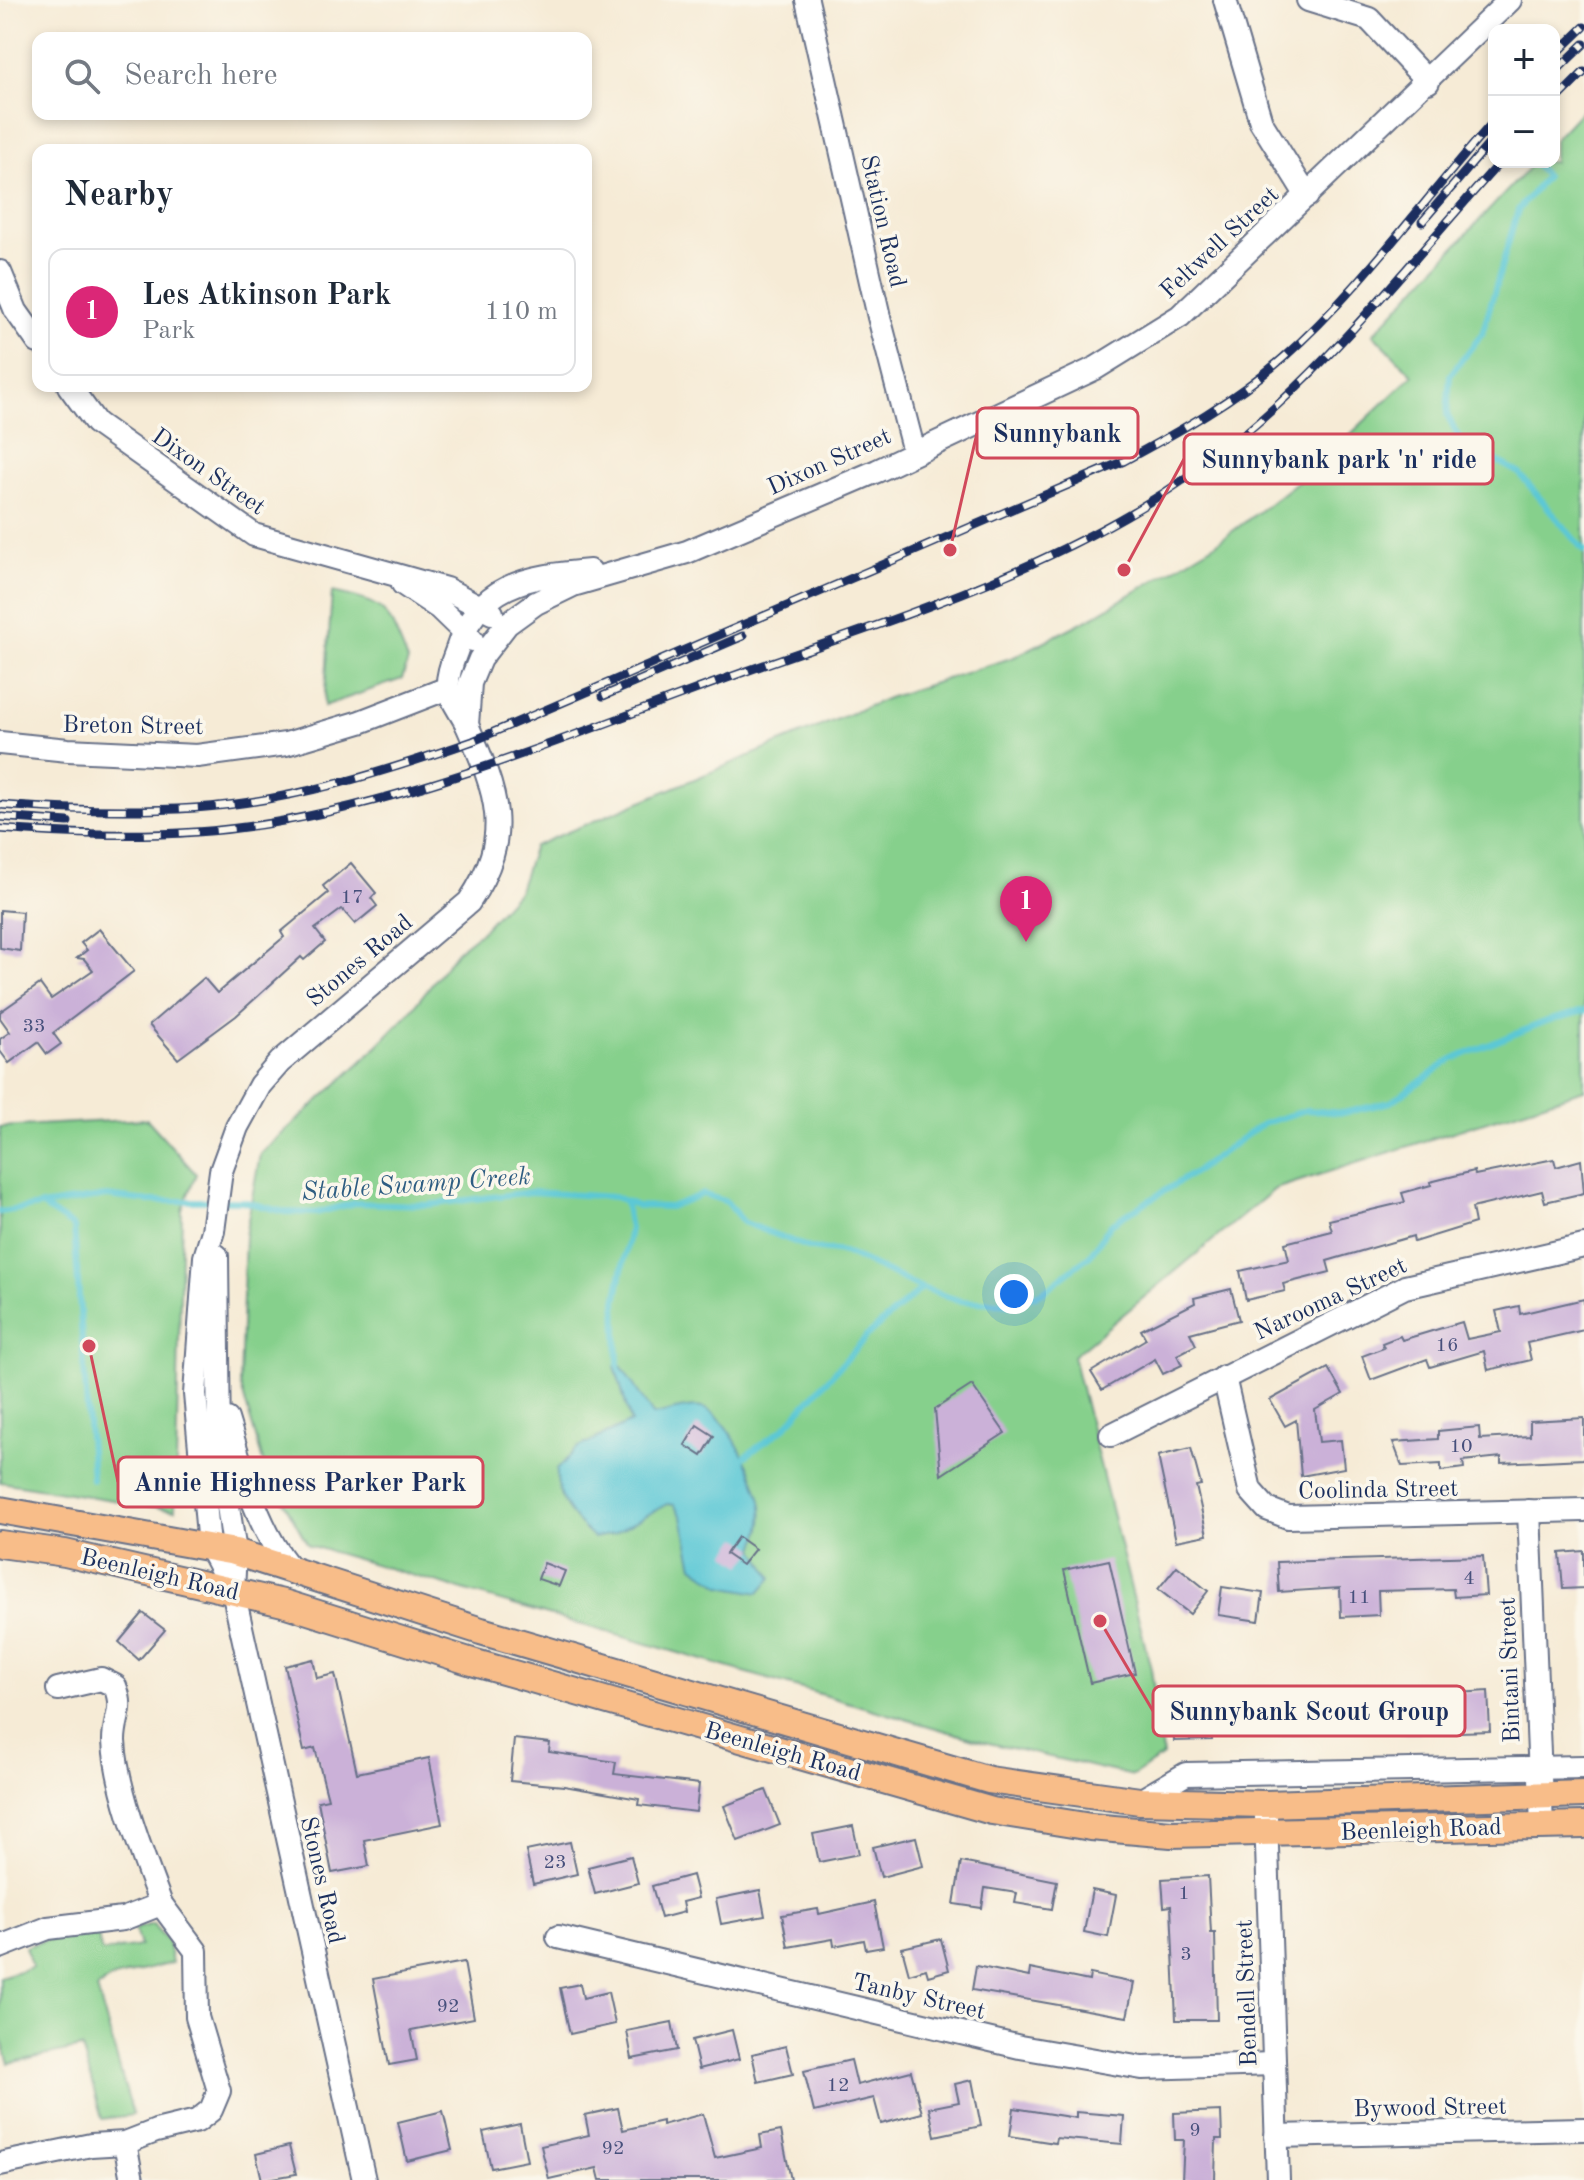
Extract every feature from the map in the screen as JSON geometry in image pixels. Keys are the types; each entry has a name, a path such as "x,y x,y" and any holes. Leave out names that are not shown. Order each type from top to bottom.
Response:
{"main road":[{"name":"Beenleigh Road","path":"0,1510 235,1552 481,1631 989,1780 1140,1801 1265,1804 1584,1794"},
{"name":"Beenleigh Road","path":"0,1544 65,1553 233,1591 992,1811 1091,1827 1171,1834 1584,1825"}],"street":[{"name":"Station Road","path":"807,0 879,317 914,452"},
{"path":"1225,0 1261,122 1307,196"},
{"path":"1308,0 1369,19 1428,82"},
{"name":"Feltwell Street","path":"914,452 1096,368 1180,316 1428,82 1510,0"},
{"path":"0,272 16,311 32,334"},
{"name":"Dixon Street","path":"73,392 96,423 254,535 446,589 481,605 507,624"},
{"name":"Dixon Street","path":"389,575 439,608 461,634 487,650 507,624 536,603 573,585 687,552 914,452"},
{"name":"Dixon Street","path":"481,605 514,583 538,575 631,568"},
{"path":"448,688 461,634 481,605"},
{"name":"Stones Road","path":"467,725 470,683 487,650"},
{"name":"Stones Road","path":"233,1591 209,1546 195,1394 205,1257 213,1231 221,1171 237,1127 260,1085 280,1062 469,902 485,877 498,836 498,819 467,725 448,688"},
{"name":"Breton Street","path":"0,743 68,750 197,756 286,744 360,722 448,688"},
{"name":"Stones Road","path":"213,1231 217,1260 221,1398 219,1447 235,1552 233,1591 364,2180"},
{"name":"Narooma Street","path":"1111,1435 1405,1287 1584,1246"},
{"name":"Coolinda Street","path":"1224,1377 1250,1490 1267,1509 1288,1517 1584,1510"},
{"name":"Stones Road","path":"221,1398 265,1529 274,1548 289,1567"},
{"name":"Bintani Street","path":"1529,1511 1542,1826"},
{"path":"0,2164 91,2145 125,2143 156,2131 197,2121 211,2110 219,2091 197,2017 196,1951 161,1904 137,1840 114,1739 122,1703 115,1686 101,1679 58,1689"},
{"path":"1140,1801 1186,1774 1584,1767"},
{"name":"Bendell Street","path":"1265,1804 1278,2180"},
{"path":"0,1947 48,1928 123,1919 161,1904"},
{"name":"Tanby Street","path":"558,1937 1020,2047 1142,2068 1274,2064"},
{"name":"Bywood Street","path":"1276,2136 1584,2129"},
{"path":"125,2143 132,2180"}],"green space":[{"path":"1584,108 1584,1090 1275,1189 1073,1356 1151,1669 1163,1756 1133,1776 984,1742 308,1545 265,1468 240,1384 245,1236 260,1154 360,1063 409,1013 457,951 481,932 519,890 534,846 888,698 1014,657 1094,616 1214,545 1316,467 1413,375 1373,334 1528,168 1560,168 1560,134"},
{"path":"332,592 376,605 384,612 408,661 402,679 324,706"},
{"path":"147,1119 196,1174 182,1210 175,1510 0,1482 0,1127"},
{"path":"153,1924 168,1942 172,1963 110,1979 97,1989 133,2115 102,2119 82,2048 9,2063 0,2035 0,1977 32,1967 25,1947 51,1938 98,1935 101,1952 140,1946 135,1929"}],"water":[{"path":"620,1364 653,1415 684,1408 702,1408 722,1422 731,1435 755,1481 762,1506 762,1523 755,1549 772,1578 759,1593 721,1586 693,1566 682,1517 674,1505 667,1504 613,1534 594,1538 567,1508 559,1490 557,1470 577,1448 631,1422 615,1366"}],"building":[{"path":"351,863 376,893 371,898 377,906 355,924 342,909 315,929 325,942 304,960 301,957 236,1016 178,1059 149,1025 204,978 217,993 284,937 281,932 328,893 323,886"},
{"path":"0,910 22,912 20,951 0,948"},
{"path":"99,929 134,971 53,1033 61,1044 47,1054 38,1042 9,1063 0,1051 0,1039 10,1032 0,1018 0,1012 40,984 51,999 93,970 84,959 77,958 87,950 81,943"},
{"path":"1554,1159 1556,1167 1581,1160 1584,1193 1545,1202 1542,1191 1472,1208 1475,1223 1414,1242 1413,1236 1327,1261 1330,1272 1283,1284 1285,1291 1246,1300 1240,1271 1289,1260 1285,1243 1332,1231 1329,1220 1405,1202 1402,1193 1431,1185 1430,1182 1474,1171 1475,1175"},
{"path":"1231,1289 1239,1320 1190,1333 1196,1345 1177,1355 1182,1365 1163,1374 1155,1359 1102,1390 1091,1372 1146,1339 1141,1330 1195,1303 1194,1298"},
{"path":"1584,1299 1584,1330 1527,1343 1531,1360 1488,1370 1484,1351 1430,1367 1427,1359 1371,1380 1362,1356 1384,1348 1382,1343 1400,1336 1402,1340 1462,1322 1467,1339 1501,1332 1496,1311 1519,1306 1520,1314"},
{"path":"1328,1368 1343,1394 1315,1410 1319,1442 1341,1440 1344,1468 1301,1476 1296,1420 1285,1426 1270,1400"},
{"path":"972,1385 1005,1433 941,1475 935,1409"},
{"path":"1584,1418 1584,1459 1501,1463 1501,1457 1463,1461 1464,1468 1441,1471 1441,1464 1402,1466 1393,1442 1438,1439 1438,1431 1479,1427 1480,1439 1530,1436 1530,1421"},
{"path":"697,1425 714,1436 702,1456 685,1445"},
{"path":"1191,1448 1201,1485 1196,1486 1207,1535 1176,1541 1158,1456"},
{"path":"738,1537 755,1549 742,1565 726,1554"},
{"path":"1584,1551 1584,1588 1563,1589 1560,1553"},
{"path":"1483,1556 1486,1595 1454,1597 1453,1589 1378,1591 1379,1615 1341,1617 1340,1588 1279,1592 1277,1562"},
{"path":"1109,1560 1135,1673 1090,1683 1064,1570"},
{"path":"544,1563 565,1571 559,1586 538,1579"},
{"path":"1177,1566 1208,1591 1190,1614 1158,1589"},
{"path":"1222,1587 1263,1593 1259,1621 1218,1615"},
{"path":"143,1613 165,1630 139,1660 119,1642"},
{"path":"313,1659 317,1678 335,1674 357,1773 429,1758 442,1824 364,1840 369,1866 332,1873 318,1801 328,1799 315,1748 304,1751 285,1666"},
{"path":"1488,1691 1490,1731 1460,1732 1460,1725 1421,1727 1421,1733 1400,1734 1400,1725 1250,1738 1250,1732 1212,1733 1212,1740 1174,1741 1173,1712 1231,1710 1231,1706 1326,1706"},
{"path":"514,1739 550,1743 549,1752 616,1762 614,1774 699,1784 696,1812 638,1805 639,1799 564,1786 510,1781"},
{"path":"766,1790 780,1825 738,1841 724,1806"},
{"path":"853,1826 859,1854 819,1862 813,1834"},
{"path":"916,1837 923,1866 881,1877 873,1847"},
{"path":"570,1842 577,1874 533,1884 526,1851"},
{"path":"631,1856 638,1883 595,1894 588,1867"},
{"path":"961,1862 1057,1881 1052,1909 1015,1903 1017,1893 985,1888 982,1908 954,1904"},
{"path":"692,1875 698,1898 682,1902 684,1912 661,1918 652,1886"},
{"path":"1208,1876 1211,1933 1215,1933 1217,2020 1176,2020 1171,1906 1164,1907 1162,1879"},
{"path":"760,1890 765,1916 721,1924 716,1899"},
{"path":"1092,1890 1116,1895 1108,1937 1084,1932"},
{"path":"874,1902 883,1947 866,1950 864,1940 834,1946 833,1939 788,1947 782,1915 818,1909 819,1914"},
{"path":"941,1939 949,1970 928,1976 926,1969 909,1974 902,1948"},
{"path":"464,1962 474,2018 411,2030 417,2060 389,2065 373,1979"},
{"path":"976,1966 1029,1977 1030,1969 1089,1981 1090,1974 1134,1983 1127,2017 972,1990"},
{"path":"580,1984 583,1998 608,1992 615,2024 570,2034 560,1988"},
{"path":"672,2022 677,2050 632,2059 627,2031"},
{"path":"732,2030 739,2059 699,2069 692,2040"},
{"path":"786,2046 793,2074 758,2082 752,2054"},
{"path":"851,2060 857,2085 911,2071 922,2113 881,2124 874,2098 814,2112 804,2071"},
{"path":"972,2080 981,2126 935,2136 929,2108 959,2102 955,2084"},
{"path":"618,2108 623,2130 662,2121 662,2125 703,2114 715,2158 762,2148 760,2135 781,2131 791,2180 600,2180 597,2168 549,2179 541,2146 589,2135 585,2115"},
{"path":"1014,2108 1076,2118 1076,2112 1124,2116 1122,2144 1056,2138 1055,2143 1010,2136"},
{"path":"443,2111 452,2150 407,2161 398,2122"},
{"path":"1221,2111 1222,2139 1216,2139 1215,2180 1182,2180 1184,2140 1175,2140 1174,2113"},
{"path":"520,2124 527,2161 491,2168 483,2132"},
{"path":"289,2146 296,2174 262,2180 256,2154"}],"waterway":[{"path":"1539,168 1546,176 1518,210 1482,334 1450,375 1447,415 1461,441 1519,473 1584,551"},
{"name":"Stable Swamp Creek","path":"222,1201 242,1201 285,1212 316,1213 355,1203 427,1205 531,1192 615,1197 637,1206 670,1207 703,1194 727,1202 743,1222 810,1248 844,1252 922,1288 961,1301 1013,1304 1043,1292 1090,1255 1111,1224 1198,1170 1262,1124 1306,1110 1343,1113 1391,1102 1451,1060 1547,1021 1584,1011"},
{"name":"Stable Swamp Creek","path":"0,1212 107,1196 148,1201 210,1201"},
{"path":"618,1365 616,1301 630,1229 625,1201"},
{"path":"41,1205 74,1227 92,1479"},
{"path":"743,1458 784,1428 868,1335 922,1288"}],"railway":[{"path":"1560,50 1584,27"},
{"path":"1560,67 1584,44"},
{"path":"1560,96 1584,72"},
{"path":"0,805 97,810 231,805 336,784 405,764 473,741 1124,461 1226,401 1283,358 1366,273 1488,128"},
{"path":"1422,222 1488,145"},
{"path":"0,829 171,834 265,824 334,811 404,792 543,746 925,608 1043,559 1155,498 1209,462 1250,429 1362,319 1495,168"},
{"path":"603,696 743,636"},
{"path":"0,817 68,822"}],"place":[{"name":"Sunnybank","path":"950,550"},
{"name":"Sunnybank park 'n' ride","path":"1124,570"},
{"name":"Les Atkinson Park","path":"1026,942"},
{"name":"Annie Highness Parker Park","path":"89,1346"},
{"name":"Sunnybank Scout Group","path":"1100,1621"}]}
